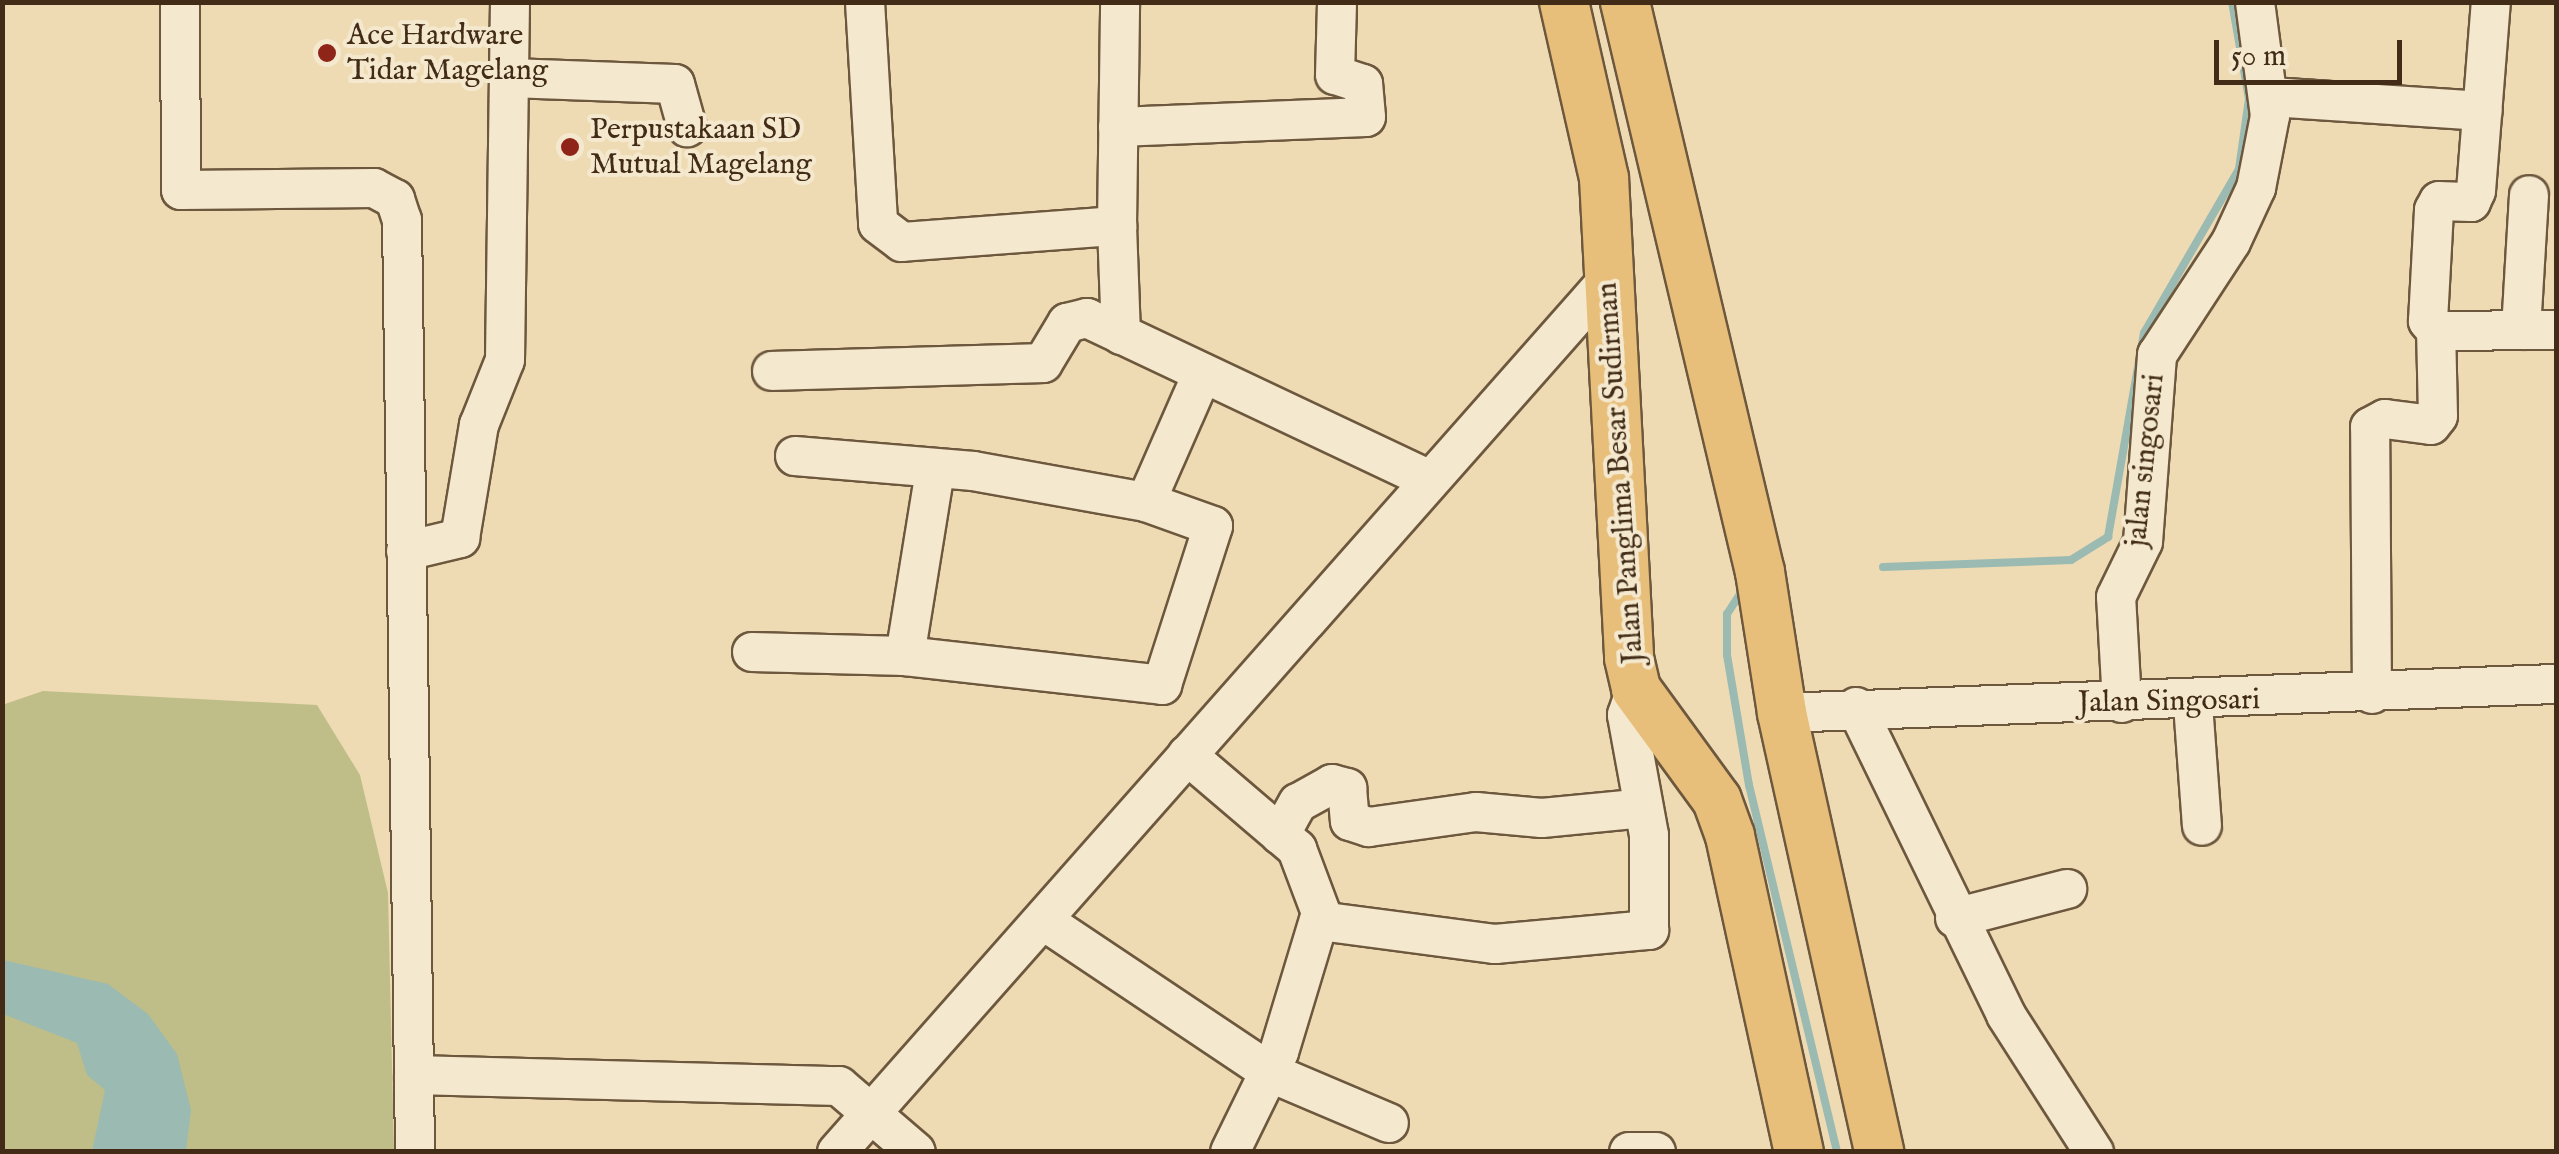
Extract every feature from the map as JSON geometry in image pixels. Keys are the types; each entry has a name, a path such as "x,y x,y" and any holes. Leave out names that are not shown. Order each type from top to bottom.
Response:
{"main road":[{"name":"Jalan Panglima Besar Sudirman","path":"1564,2 1600,136 1636,689 1717,800 1730,836 1798,1152"},
{"path":"1625,2 1760,572 1782,713 1879,1152"}],"street":[{"path":"180,2 181,190 374,188 399,206 408,314 406,551 415,1152"},
{"path":"406,551 460,538 480,425 506,360 510,2"},
{"path":"865,2 883,235 902,242 1117,226"},
{"path":"1120,2 1117,226 1121,336"},
{"path":"1118,128 1366,117 1363,84 1335,75 1337,2"},
{"name":"jalan singosari","path":"2122,703 2116,597 2143,542 2157,355 2256,188 2271,97 2254,2"},
{"path":"2372,694 2370,428 2435,422 2436,331 2428,320 2436,204 2474,200 2491,2"},
{"path":"510,78 675,84 686,128"},
{"path":"2271,97 2482,111"},
{"path":"2436,331 2539,330 2529,195"},
{"path":"836,1152 1608,280"},
{"path":"772,371 1043,363 1080,317 1429,480"},
{"path":"1146,502 1202,377"},
{"path":"752,652 906,656 1162,685 1214,526 1146,502 935,470 796,456"},
{"path":"906,656 935,470"},
{"name":"Jalan Singosari","path":"1782,713 1856,707 2193,704 2556,684"},
{"path":"1320,921 1496,944 1649,930 1644,808 1626,716 1636,689"},
{"path":"2193,704 2202,826"},
{"path":"1856,707 1955,918 2094,1152"},
{"path":"1188,755 1280,835 1315,886 1320,921 1270,1072 1230,1152"},
{"path":"1280,835 1298,803 1332,784 1347,788 1350,821 1369,827 1476,812 1542,818 1644,808"},
{"path":"1955,918 2066,888"},
{"path":"1044,921 1270,1072 1389,1123"},
{"path":"414,1075 839,1086 916,1152"},
{"path":"1630,1152 1656,1152"}],"shaded area":[{"path":"43,691 317,705 360,775 388,893 394,1151 3,1151 2,705"}],"water":[{"path":"3,960 108,984 148,1014 177,1054 191,1110 186,1151 92,1151 105,1090 87,1075 77,1043 3,1014"}],"waterway":[{"path":"1883,567 2071,560 2108,537 2144,333 2239,169 2249,99 2232,2"},
{"path":"1742,591 1727,614 1727,655 1749,785 1837,1152"}],"place":[{"name":"Ace Hardware Tidar Magelang","path":"327,53"},
{"name":"Perpustakaan SD Mutual Magelang","path":"570,147"}]}
